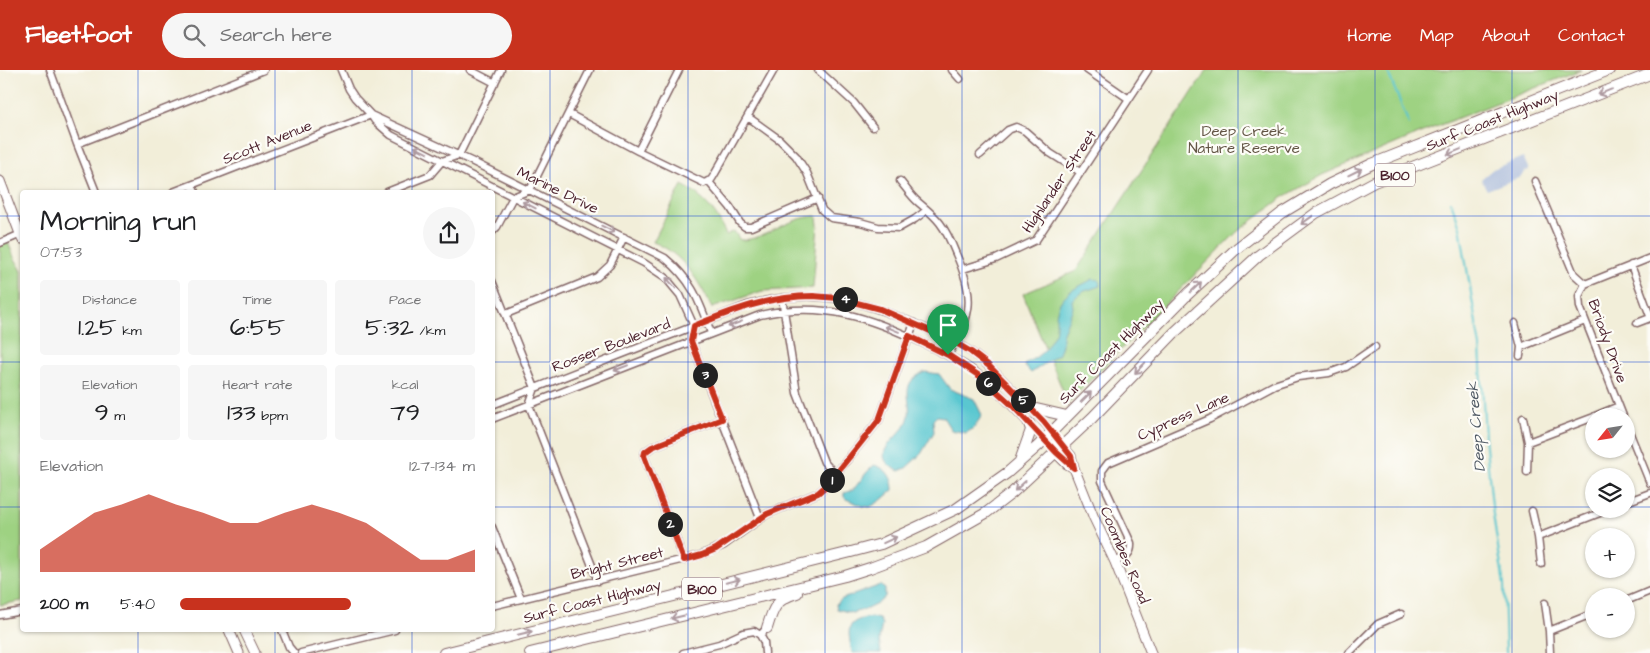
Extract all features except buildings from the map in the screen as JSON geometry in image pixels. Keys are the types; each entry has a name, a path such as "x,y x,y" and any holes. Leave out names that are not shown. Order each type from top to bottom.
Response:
{"main road":[{"name":"Surf Coast Highway","path":"444,653 881,544 956,509 1006,473 1044,440 1236,249 1282,213 1330,184 1372,164 1609,70"},
{"name":"Surf Coast Highway","path":"530,653 845,576 926,547 986,513 1012,493 1097,413 1174,333 1258,255 1316,213 1374,182 1650,74"},
{"path":"1162,322 1174,333"},
{"path":"1032,408 1067,416"},
{"path":"1019,462 1031,430 1029,423"},
{"path":"1052,432 1059,449"},
{"path":"1044,440 1059,449"},
{"path":"763,631 776,604 782,599 789,595 832,584 845,576"}],"street":[{"path":"50,70 95,190"},
{"path":"77,144 264,70"},
{"name":"Marine Drive","path":"341,70 354,98 381,128 391,135 650,267 665,277 680,295 694,326"},
{"path":"470,70 495,83"},
{"path":"392,190 430,176 442,161 459,155 501,70"},
{"path":"495,229 513,197 530,190 590,70"},
{"path":"638,151 679,70"},
{"path":"569,114 638,151 696,180 704,182 713,177 774,70"},
{"path":"818,70 854,103 873,127"},
{"path":"952,70 960,79"},
{"path":"1087,70 1129,99"},
{"name":"Highlander Street","path":"963,269 996,260 1036,240 1148,70"},
{"name":"Marine Drive","path":"371,115 459,155 665,258 676,267 691,286 711,334"},
{"name":"Scott Avenue","path":"178,190 371,115"},
{"path":"748,117 780,140 796,156 807,173 822,210 831,218 860,222 878,227 899,228 927,210"},
{"path":"980,155 1008,130 1016,127 1025,131 1050,153 1080,172"},
{"path":"0,181 20,230"},
{"path":"708,181 745,227 751,227 818,198"},
{"path":"900,181 916,200 940,223 967,280 969,296 967,317 956,343 948,355"},
{"path":"1535,181 1574,274 1585,284"},
{"path":"192,185 194,190"},
{"path":"0,243 20,235"},
{"path":"506,314 597,277 606,270 624,237"},
{"name":"Briody Drive","path":"1619,406 1578,302 1581,290 1585,284 1650,258"},
{"path":"1631,265 1650,317 1637,323"},
{"path":"495,287 534,388 529,404 598,581"},
{"name":"Rosser Boulevard","path":"495,404 748,305 782,298 813,296 845,299 880,309 956,343 988,365 1032,408 1052,432"},
{"path":"782,298 797,393 824,462 836,475"},
{"name":"Rosser Boulevard","path":"495,418 760,315 785,311 819,310 837,312 869,320 909,336 948,355 981,377 1012,405 1044,440"},
{"path":"1521,347 1585,321"},
{"name":"Bright Street","path":"495,605 702,555 716,549 760,518 779,508 818,493 836,475 879,420 914,323"},
{"path":"1514,323 1521,347 1520,356"},
{"path":"694,326 691,341 760,518"},
{"name":"Cypress Lane","path":"1115,562 1128,556 1131,543 1102,480 1102,470 1108,463 1210,419 1274,386 1298,378 1329,373 1346,367 1376,347"},
{"path":"1614,408 1619,406"},
{"path":"1523,418 1528,442 1527,472"},
{"path":"684,560 644,456 645,452 652,447 722,419"},
{"path":"1528,442 1585,420"},
{"path":"1635,444 1648,472 1650,483"},
{"name":"Coombes Road","path":"1059,449 1074,468 1094,518 1115,562 1151,653"},
{"path":"1635,499 1650,493"},
{"path":"1532,511 1538,537 1541,564"},
{"path":"1538,537 1587,518"},
{"path":"495,535 521,599"},
{"path":"1635,597 1650,591"},
{"path":"1545,603 1550,653"},
{"path":"0,615 20,611"},
{"path":"1350,653 1378,624 1401,614"},
{"path":"1549,631 1585,617"},
{"path":"683,653 719,644 743,632 754,631 763,631 765,653"},
{"path":"230,632 239,653"},
{"path":"245,632 255,653"},
{"path":"283,632 289,647 294,653"},
{"path":"301,653 387,632"}],"shaded area":[{"path":"1523,157 1529,170 1524,172 1521,177 1487,190 1481,179 1493,169"}],"green space":[{"name":"Deep Creek Nature Reserve","path":"1207,70 1581,70 1435,127 1322,175 1282,198 1237,232 1068,403 1023,294 1076,271"},
{"path":"682,185 698,194 718,219 726,235 734,231 740,240 759,236 796,220 817,216 813,288 762,291 712,308 689,269 673,253 653,242"},
{"path":"7,240 20,268 20,601 0,605 0,243"}],"water":[{"path":"1093,279 1099,280 1100,286 1082,292 1072,300 1073,308 1062,335 1062,345 1059,354 1031,373 1024,365 1042,353 1054,335 1058,308 1064,297 1074,289"},
{"path":"925,372 939,374 950,389 974,399 982,415 974,428 966,433 951,430 943,417 937,416 933,420 934,432 921,454 906,468 899,471 887,463 884,458 885,451 906,424 909,417 908,388 911,382"},
{"path":"874,465 886,471 892,481 893,490 870,507 846,499 844,493 853,490"},
{"path":"881,585 885,589 885,597 877,604 852,613 837,609 836,604 842,599"},
{"path":"871,617 879,619 882,624 879,640 881,653 852,653 849,633 852,624"}],"waterway":[{"name":"Deep Creek","path":"1387,70 1409,124"},
{"name":"Deep Creek","path":"1451,202 1460,227 1480,347 1485,437 1493,515 1504,585 1506,653"}],"route":[{"path":"826,296 851,300 880,309 956,343 988,365 1047,425 1071,456 1074,468 1067,464 1012,405 981,377 948,355 909,336 883,413 873,429 824,488 818,493 767,514 716,549 684,560 644,456 645,452 652,447 722,419 691,341 694,326 748,305 787,297 826,296"}]}
